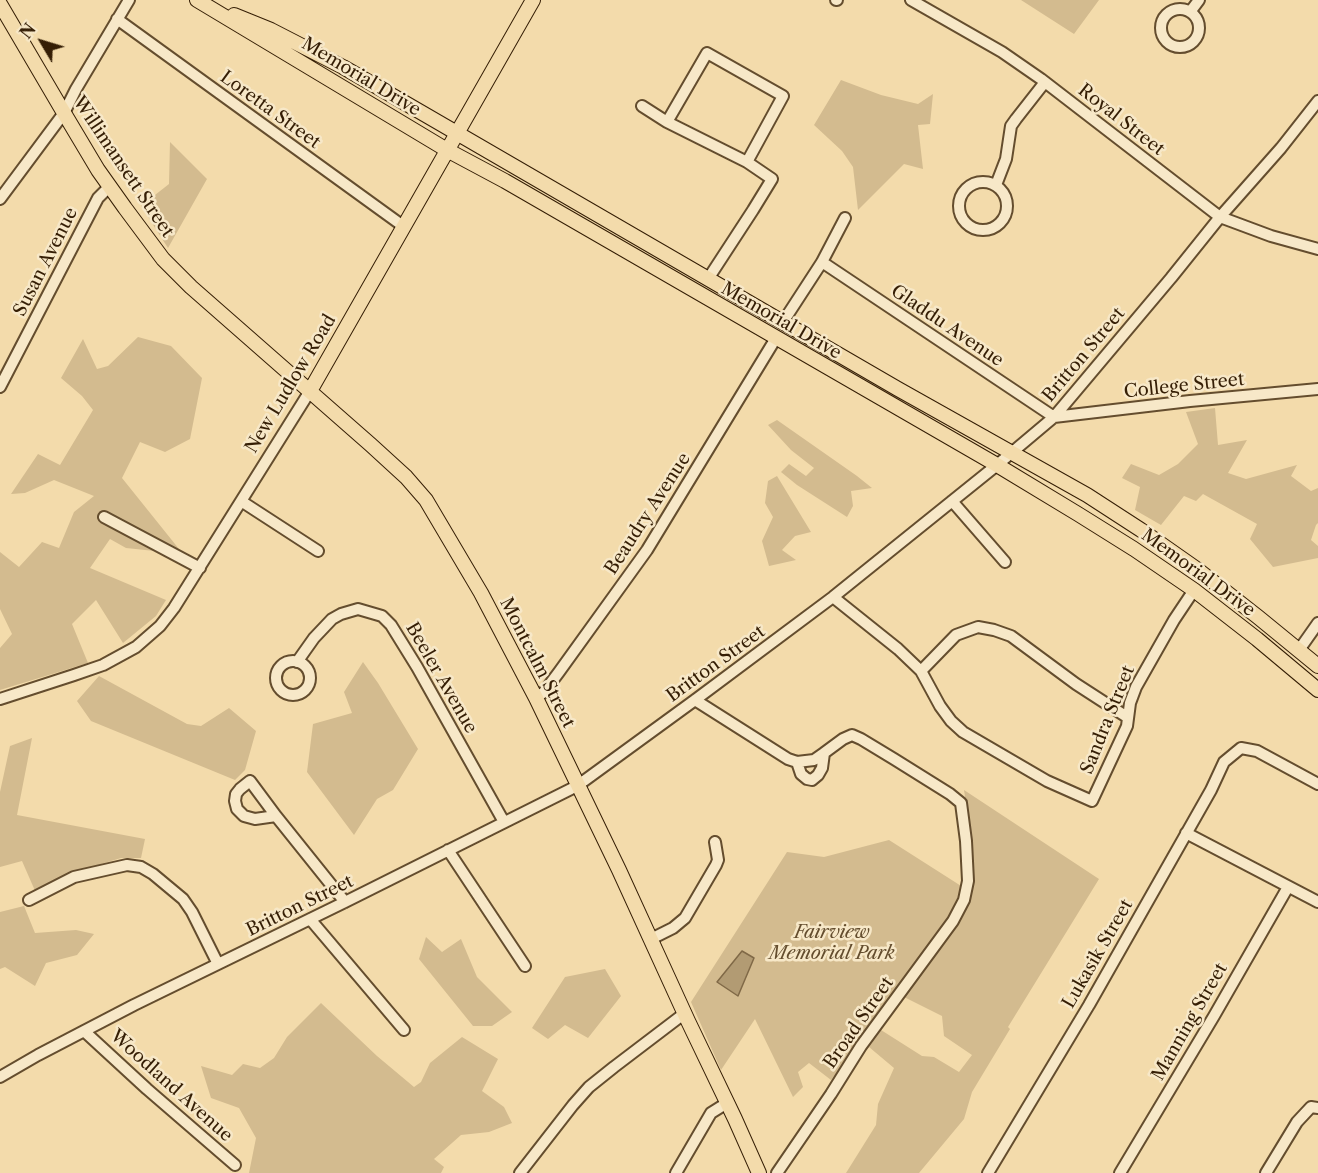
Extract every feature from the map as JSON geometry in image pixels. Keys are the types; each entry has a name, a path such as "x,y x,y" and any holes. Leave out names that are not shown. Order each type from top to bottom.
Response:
{"main road":[{"name":"New Ludlow Road","path":"310,391 533,0"},
{"name":"Willimansett Street","path":"0,4 110,186 162,257"},
{"name":"Memorial Drive","path":"203,4 246,19 343,67 951,420 1087,495 1212,581 1318,666"},
{"name":"Memorial Drive","path":"203,4 447,150 512,185 997,465 1108,532 1194,590 1318,690"},
{"name":"Montcalm Street","path":"162,257 200,295 405,476 426,500 482,592 536,698 619,870 759,1173"}],"street":[{"path":"0,199 64,113 129,0"},
{"name":"Royal Street","path":"912,0 1002,52 1045,82 1220,217 1271,236 1318,249"},
{"path":"1190,12 1199,0"},
{"name":"Loretta Street","path":"117,19 403,226"},
{"path":"667,122 707,53 783,96 747,162"},
{"path":"996,185 1006,159 1011,126 1045,82"},
{"name":"Britton Street","path":"0,1077 84,1031 577,786 695,700 833,597 1054,417 1318,101"},
{"path":"642,106 667,122 747,162 772,179 708,279"},
{"path":"977,182 996,185 1003,191 1007,200 1004,219 989,230 970,227 963,221 959,212 962,193 968,186 977,182"},
{"name":"Susan Avenue","path":"0,387 98,198 110,186"},
{"path":"783,322 822,262 845,218"},
{"name":"Gladdu Avenue","path":"822,262 1054,417"},
{"name":"Beaudry Avenue","path":"536,698 544,692 647,550 776,338"},
{"name":"College Street","path":"1054,417 1318,389"},
{"name":"New Ludlow Road","path":"0,699 89,670 128,651 150,636 174,608 310,391"},
{"path":"241,501 318,551"},
{"path":"952,501 1005,562"},
{"path":"104,517 200,568"},
{"name":"Sandra Street","path":"921,671 940,706 963,732 1047,781 1092,801 1127,726 1130,703 1136,687 1194,590"},
{"path":"833,597 921,671 956,635 978,627 994,630 1011,636 1076,684 1127,717"},
{"name":"Beeler Avenue","path":"297,662 314,638 340,614 358,609 382,616 391,625 417,668 504,822"},
{"path":"1299,650 1318,623"},
{"path":"695,700 788,759 797,762 814,760 824,753"},
{"name":"Broad Street","path":"777,1173 861,1046 953,921 964,900 968,881 961,803 894,759 852,735 824,753"},
{"name":"Lukasik Street","path":"988,1173 1089,1005 1224,762 1241,748 1257,751 1318,784"},
{"path":"797,762 801,774 812,780 818,776 822,768 824,753"},
{"path":"276,816 345,902"},
{"path":"1186,832 1318,902"},
{"path":"651,939 678,925 688,914 718,860 716,842"},
{"path":"448,850 525,966"},
{"path":"29,900 74,877 127,865 141,867 183,899 218,964"},
{"name":"Manning Street","path":"1120,1173 1288,887"},
{"path":"310,919 404,1030"},
{"path":"520,1173 589,1088 685,1013"},
{"name":"Woodland Avenue","path":"84,1031 235,1165"},
{"path":"676,1173 711,1113 727,1103"},
{"path":"1266,1173 1288,1134 1305,1112 1311,1107 1318,1108"}],"green space":[{"path":"1021,0 1099,0 1074,34"},
{"path":"841,80 881,95 918,104 933,94 930,124 918,125 923,169 904,164 858,210 853,167 842,151 814,125"},
{"path":"170,142 207,179 168,248 141,206 169,184"},
{"path":"138,337 171,346 202,378 190,439 165,452 140,442 122,478 183,554 126,548 110,539 90,568 166,600 156,616 123,643 96,600 72,624 88,663 0,690 0,648 12,634 0,609 0,552 19,567 42,542 59,548 74,512 94,496 54,480 25,493 11,494 38,454 60,465 93,410 82,396 61,378 83,339 97,369 108,366"},
{"path":"1215,408 1218,445 1247,440 1228,473 1246,479 1297,465 1291,476 1311,491 1318,488 1318,523 1311,540 1318,546 1318,558 1273,567 1250,539 1257,524 1203,494 1196,501 1184,496 1161,525 1135,510 1140,487 1122,478 1131,464 1159,475 1178,464 1198,444 1186,412"},
{"path":"777,420 872,488 851,491 853,506 847,517 781,472 789,464 806,476 814,468 791,450 768,425"},
{"path":"777,476 811,532 795,536 782,550 796,560 769,566 762,541 773,517 765,503 768,481"},
{"path":"363,662 418,749 393,790 377,799 354,835 307,772 313,724 352,713 344,692"},
{"path":"99,676 187,724 201,726 229,708 256,731 245,770 235,780 91,721 77,701"},
{"path":"32,738 17,815 145,839 141,858 121,858 71,873 36,893 22,861 0,867 0,792 10,746"},
{"name":"Fairview Memorial Park","path":"964,790 1099,879 1008,1027 1010,1029 972,1092 964,1119 919,1173 846,1173 876,1125 878,1104 894,1068 869,1047 881,1030 922,1056 934,1057 959,1072 972,1055 944,1036 942,1016 904,997 918,977 839,1081 834,1076 831,1080 809,1063 798,1072 803,1087 793,1097 755,1019 721,1070 691,1002 787,852 824,857 889,840 969,891 972,845"},
{"path":"24,906 35,933 76,930 94,934 77,955 46,963 35,986 5,967 0,969 0,912"},
{"path":"426,937 442,952 461,939 477,977 512,1012 492,1026 473,1026 419,959"},
{"path":"605,969 621,996 588,1038 565,1025 548,1039 532,1028 565,977"},
{"path":"321,1003 414,1087 421,1082 430,1063 462,1037 498,1059 482,1091 504,1107 512,1123 489,1132 461,1135 434,1159 444,1167 441,1173 249,1173 256,1138 239,1108 211,1098 201,1066 232,1075 243,1064 260,1068 274,1058 287,1037"}],"shaded area":[{"path":"742,951 754,958 738,996 717,982"}]}
